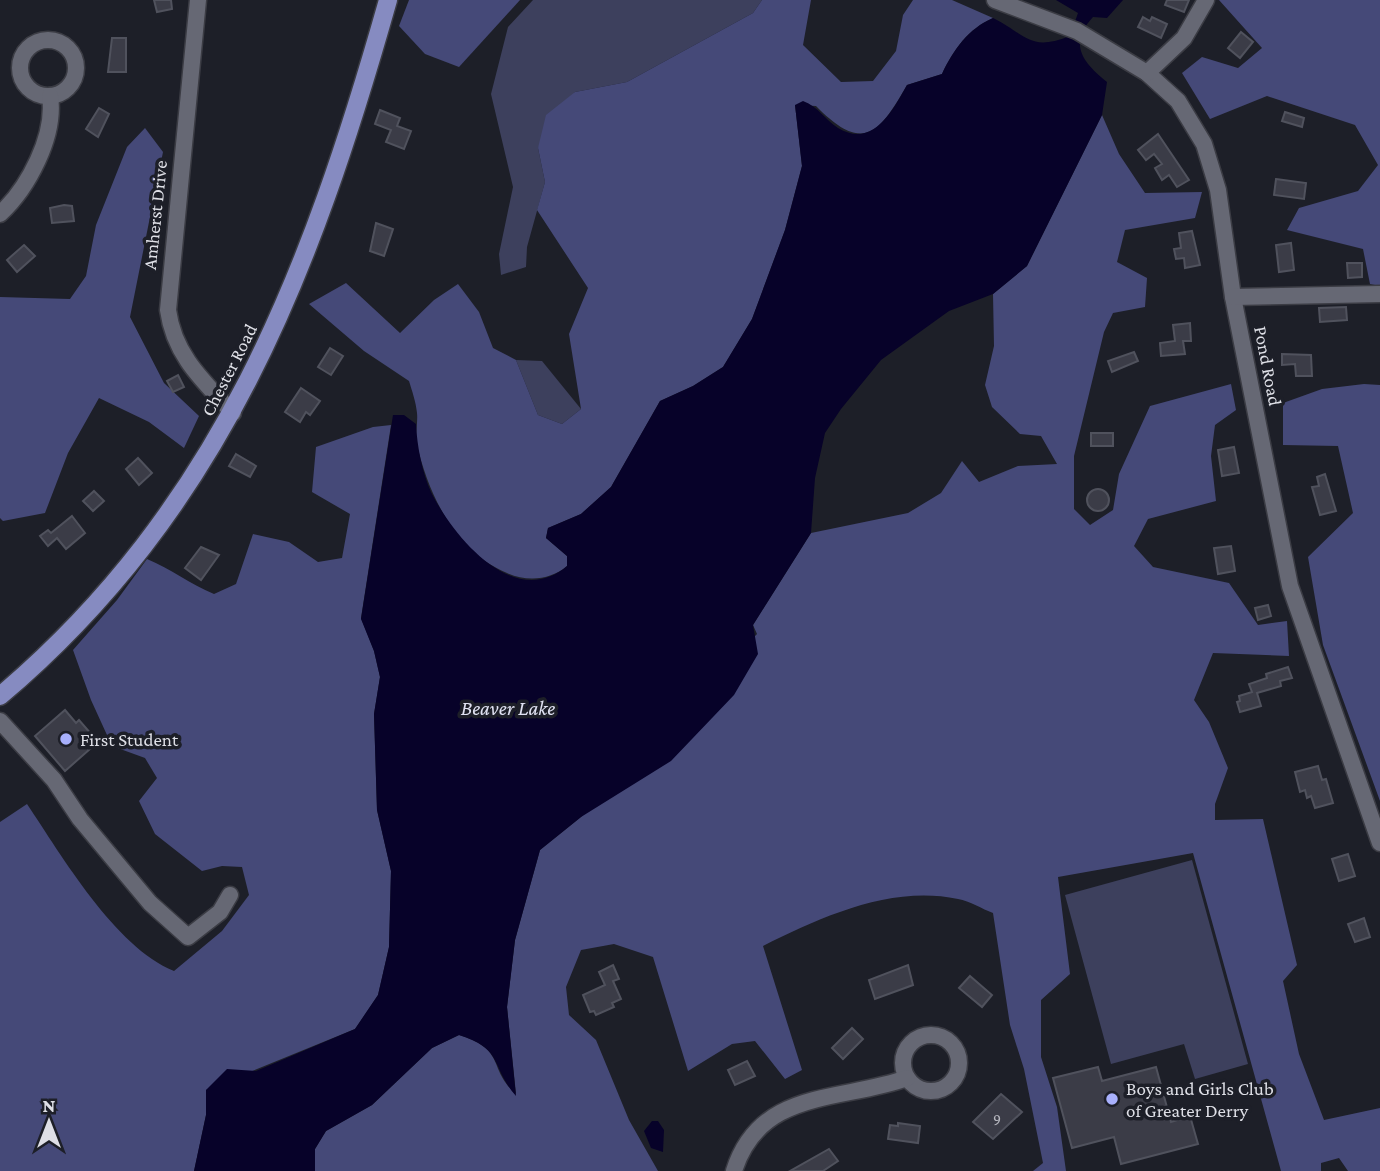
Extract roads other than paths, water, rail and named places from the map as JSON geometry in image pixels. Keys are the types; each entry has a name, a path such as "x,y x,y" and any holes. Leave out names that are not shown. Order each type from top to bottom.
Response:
{"main road":[{"name":"Chester Road","path":"0,695 68,632 140,552 174,507 233,413 256,368 305,254 388,0"}],"street":[{"name":"Amherst Drive","path":"198,0 168,310 173,336 185,359 233,413"},
{"name":"Pond Road","path":"996,0 1053,20 1103,44 1147,73 1178,101 1204,144 1218,190 1233,297 1290,586 1380,843"},
{"path":"1147,73 1184,38 1206,0"},
{"path":"0,214 24,188 36,165 50,116 50,96"},
{"path":"1233,297 1380,294"},
{"path":"0,721 54,780 80,819 150,903 187,937 220,912 230,895"},
{"path":"734,1171 752,1136 779,1112 805,1101 872,1088 907,1077"}],"water":[{"name":"Beaver Lake","path":"1056,0 1123,0 1107,18 1093,17 1081,36 1082,53 1091,68 1107,82 1102,115 1027,266 993,294 949,311 881,360 825,433 815,478 811,533 753,625 758,654 734,695 671,761 581,817 540,850 515,940 507,1007 516,1096 490,1053 473,1040 459,1035 432,1048 372,1105 326,1131 315,1149 315,1171 194,1171 206,1115 206,1090 227,1069 256,1071 355,1029 378,995 389,947 391,871 377,810 374,714 380,677 374,651 361,619 393,415 404,415 416,424 420,459 431,492 454,528 487,562 506,574 526,580 547,578 567,566 567,556 546,538 548,528 581,514 611,487 660,401 693,386 723,367 752,319 785,230 802,166 795,105 803,101 809,104 838,128 850,133 862,134 872,130 888,115 907,85 942,74 963,41 976,28 993,18 1037,42 1056,41 1070,36 1078,13"},
{"path":"652,1121 658,1121 664,1130 663,1152 651,1148 644,1131"}],"place":[{"name":"First Student","path":"66,739"},
{"name":"Boys and Girls Club of Greater Derry","path":"1112,1099"}]}
